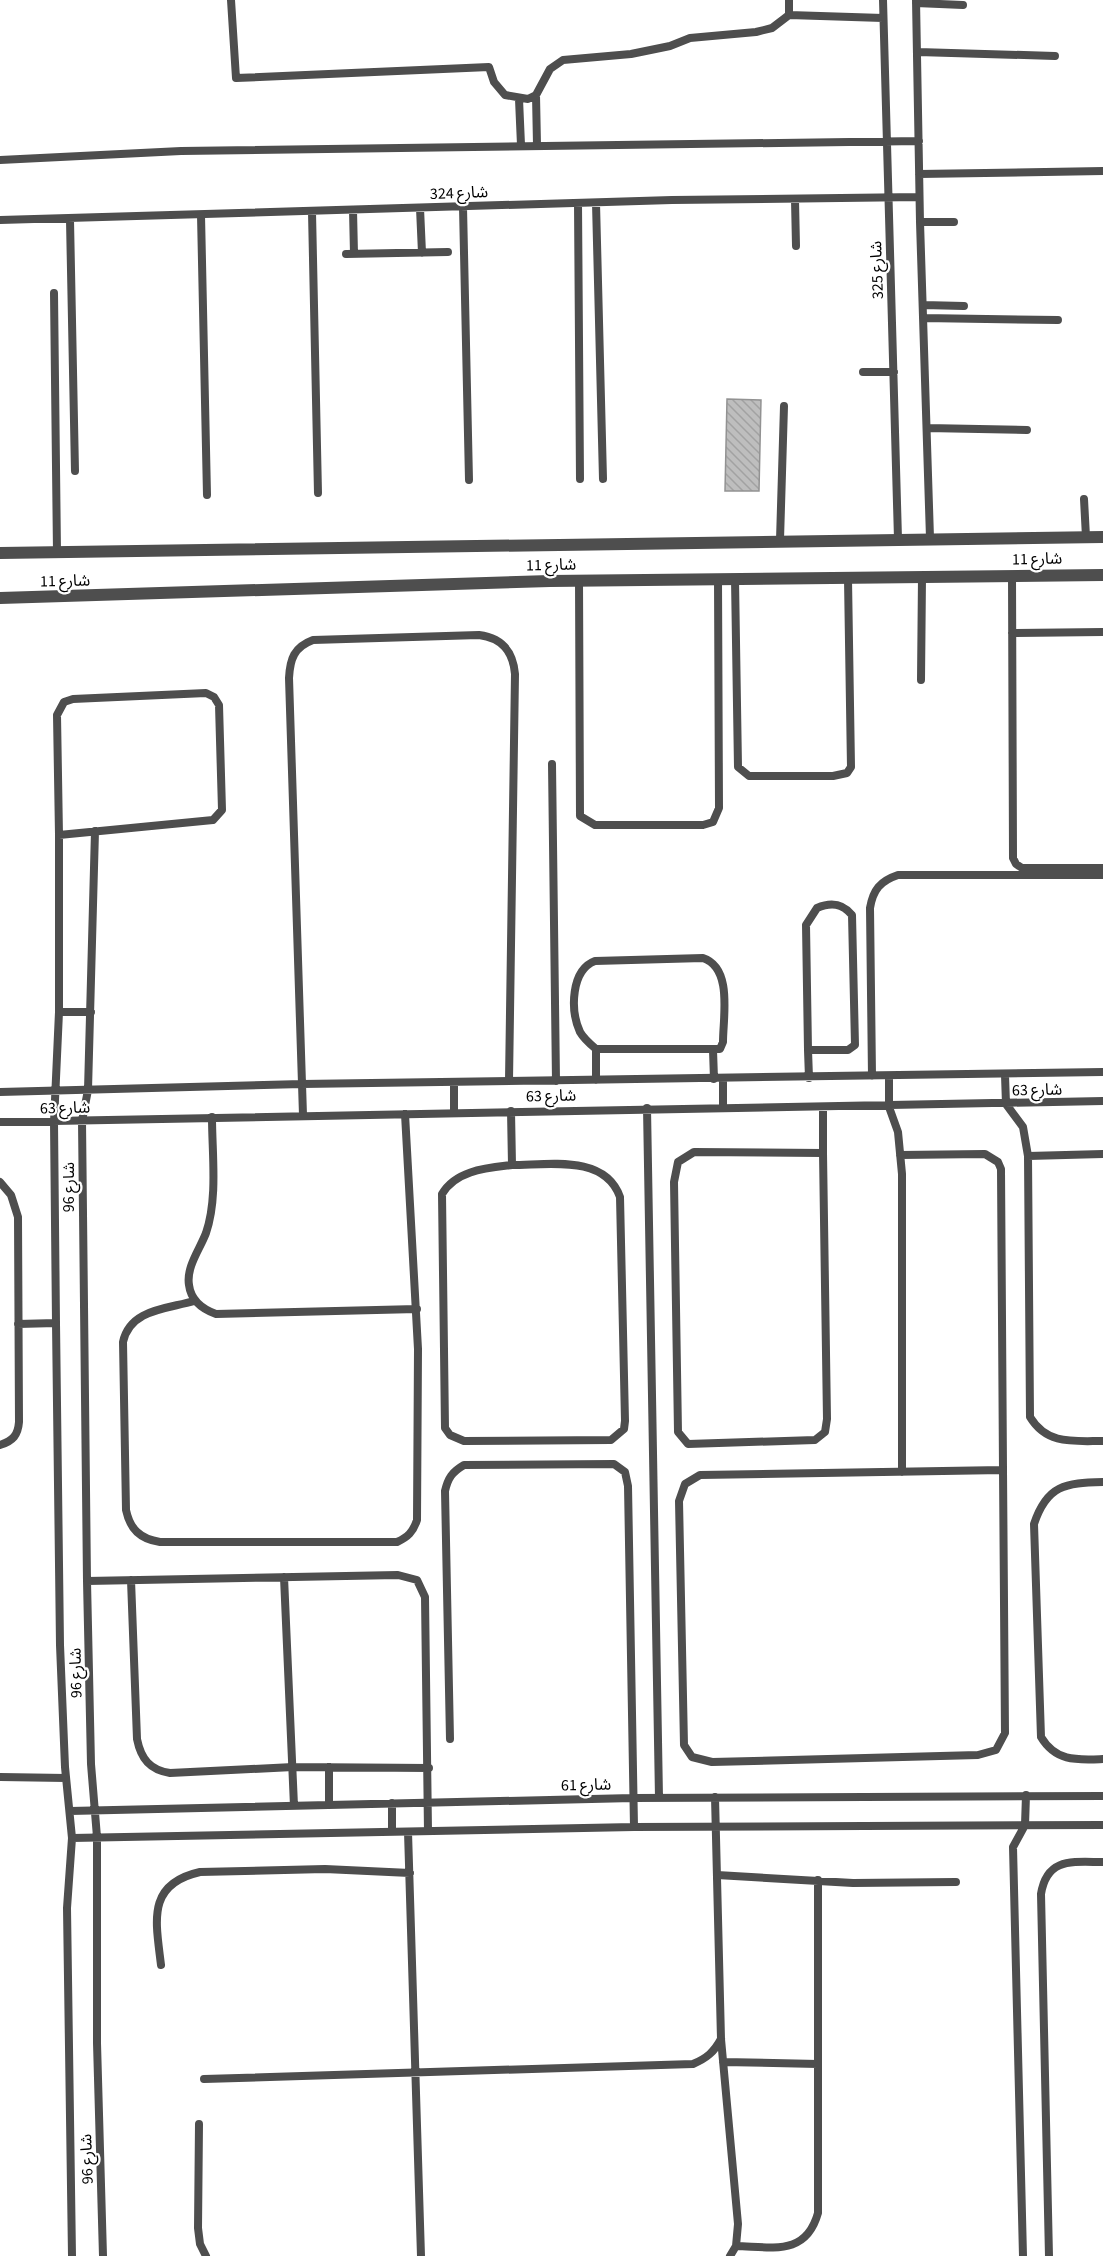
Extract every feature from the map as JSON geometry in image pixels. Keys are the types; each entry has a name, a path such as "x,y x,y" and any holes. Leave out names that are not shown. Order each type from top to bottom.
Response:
{"street":[{"name":"شارع 11","path":"0,553 1103,537"},
{"name":"شارع 11","path":"0,598 579,580 1103,575"}],"lane":[{"path":"231,0 236,78 489,67 494,82 504,95 519,99 528,99 537,95"},
{"path":"789,0 789,15"},
{"name":"شارع 325","path":"883,0 898,539"},
{"path":"930,538 919,197 916,2 963,5"},
{"path":"537,145 537,95 550,69 563,60 631,54 670,46 690,38 756,32 772,28 789,15 883,18"},
{"path":"918,52 1055,56"},
{"path":"519,99 521,146"},
{"path":"0,160 181,151 919,141"},
{"path":"919,174 1103,171"},
{"name":"شارع 324","path":"0,220 70,220 578,203 919,197"},
{"path":"795,200 796,246"},
{"path":"578,203 580,479"},
{"path":"596,203 603,478"},
{"path":"463,207 469,480"},
{"path":"420,208 422,253"},
{"path":"353,210 350,254 448,252"},
{"path":"312,212 318,493"},
{"path":"201,215 207,495"},
{"path":"70,220 75,471"},
{"path":"920,222 954,222"},
{"path":"54,293 57,553"},
{"path":"923,305 964,306"},
{"path":"923,318 1058,320"},
{"path":"863,372 894,372"},
{"path":"780,540 784,406"},
{"path":"927,428 1027,430"},
{"path":"1084,499 1086,537"},
{"path":"1012,576 1013,858 1022,868 1103,868"},
{"path":"921,680 922,577"},
{"path":"579,580 580,816 595,825 703,825 713,822 719,808 718,579"},
{"path":"735,579 738,767 749,776 840,776 850,767 851,760 848,579"},
{"path":"1012,633 1103,632"},
{"path":"303,1114 290,678 292,657 297,649 313,640 479,635 501,642 514,662 509,1082"},
{"name":"شارع 96","path":"72,2256 67,1908 72,1838 66,1778 60,1645 54,1122 59,1012 57,715 64,702 73,699 206,693 214,697 219,705 222,810 219,816 213,820 95,831 88,1090 82,1121 87,1581 94,1810 97,1837 97,2043 103,2256"},
{"path":"552,764 556,1081"},
{"path":"58,835 95,831"},
{"path":"872,1077 870,908 878,886 886,879 898,875 1103,875"},
{"path":"808,1050 848,1050 855,1045 852,915 846,908 836,904 817,908 806,925 808,1050 809,1078"},
{"path":"596,1049 720,1049 722,1045 722,977 716,964 703,958 595,960 586,964 577,980 577,1021 580,1032 596,1049 596,1080"},
{"path":"59,1012 91,1011"},
{"path":"713,1050 714,1079"},
{"name":"شارع 63","path":"0,1092 303,1084 1103,1072"},
{"path":"1005,1075 1006,1104 1023,1127 1028,1156 1030,1417 1037,1429 1048,1437 1061,1441 1103,1442"},
{"path":"889,1077 889,1107 898,1132 900,1155 902,1472"},
{"path":"723,1079 723,1108"},
{"path":"454,1083 454,1113"},
{"name":"شارع 63","path":"0,1122 303,1114 647,1108 889,1107 1103,1101"},
{"path":"823,1107 827,1419 825,1432 815,1440 688,1444 678,1432 674,1182 678,1162 694,1152 823,1153"},
{"path":"647,1108 659,1798"},
{"path":"512,1111 512,1165"},
{"path":"194,1300 138,1317 130,1323 123,1342 126,1510 133,1529 150,1541 397,1542 407,1538 414,1530 417,1520 417,1309 405,1114"},
{"path":"212,1117 212,1214 190,1269 188,1285 194,1300 203,1310 216,1314 417,1309"},
{"path":"900,1155 985,1154 998,1162 1001,1169 1005,1723 1002,1742 996,1749 978,1755 712,1762 692,1757 684,1745 679,1501 685,1484 700,1475 1003,1470"},
{"path":"1028,1156 1103,1154"},
{"path":"512,1165 572,1165 593,1168 610,1179 620,1197 625,1421 619,1436 611,1440 464,1440 456,1439 445,1428 442,1194 448,1184 470,1172 512,1165"},
{"path":"0,1182 11,1195 18,1217 18,1433 11,1441 0,1445"},
{"path":"18,1324 56,1323"},
{"path":"450,1739 445,1491 447,1480 454,1471 464,1466 614,1464 625,1472 628,1486 634,1827"},
{"path":"1103,1482 1061,1486 1044,1502 1034,1524 1041,1737 1054,1754 1064,1758 1103,1758"},
{"path":"87,1581 405,1575 417,1580 422,1584 426,1597 428,1831"},
{"path":"284,1577 294,1806"},
{"path":"131,1580 137,1739 144,1760 151,1767 170,1773 293,1767 429,1768"},
{"path":"329,1767 329,1805"},
{"path":"0,1776 66,1778"},
{"path":"1023,2256 1013,1847 1025,1825 1026,1795"},
{"name":"شارع 61","path":"70,1811 633,1798 1103,1796"},
{"path":"715,1797 721,2039 738,2224 736,2246 730,2256"},
{"path":"392,1803 392,1832"},
{"path":"72,1838 634,1827 1103,1825"},
{"path":"408,1832 422,2256"},
{"path":"1049,2256 1041,1894 1047,1874 1055,1867 1065,1862 1103,1862"},
{"path":"161,1965 157,1910 162,1895 172,1883 185,1875 200,1872 315,1869 410,1873"},
{"path":"717,1875 853,1883 956,1882"},
{"path":"736,2246 790,2248 800,2243 815,2225 819,2202 818,1880"},
{"path":"204,2079 693,2064 705,2059 715,2051 721,2039"},
{"path":"723,2062 818,2064"},
{"path":"199,2124 198,2228 200,2244 206,2256"}],"building":[{"path":"727,399 761,400 759,491 725,491"}]}
